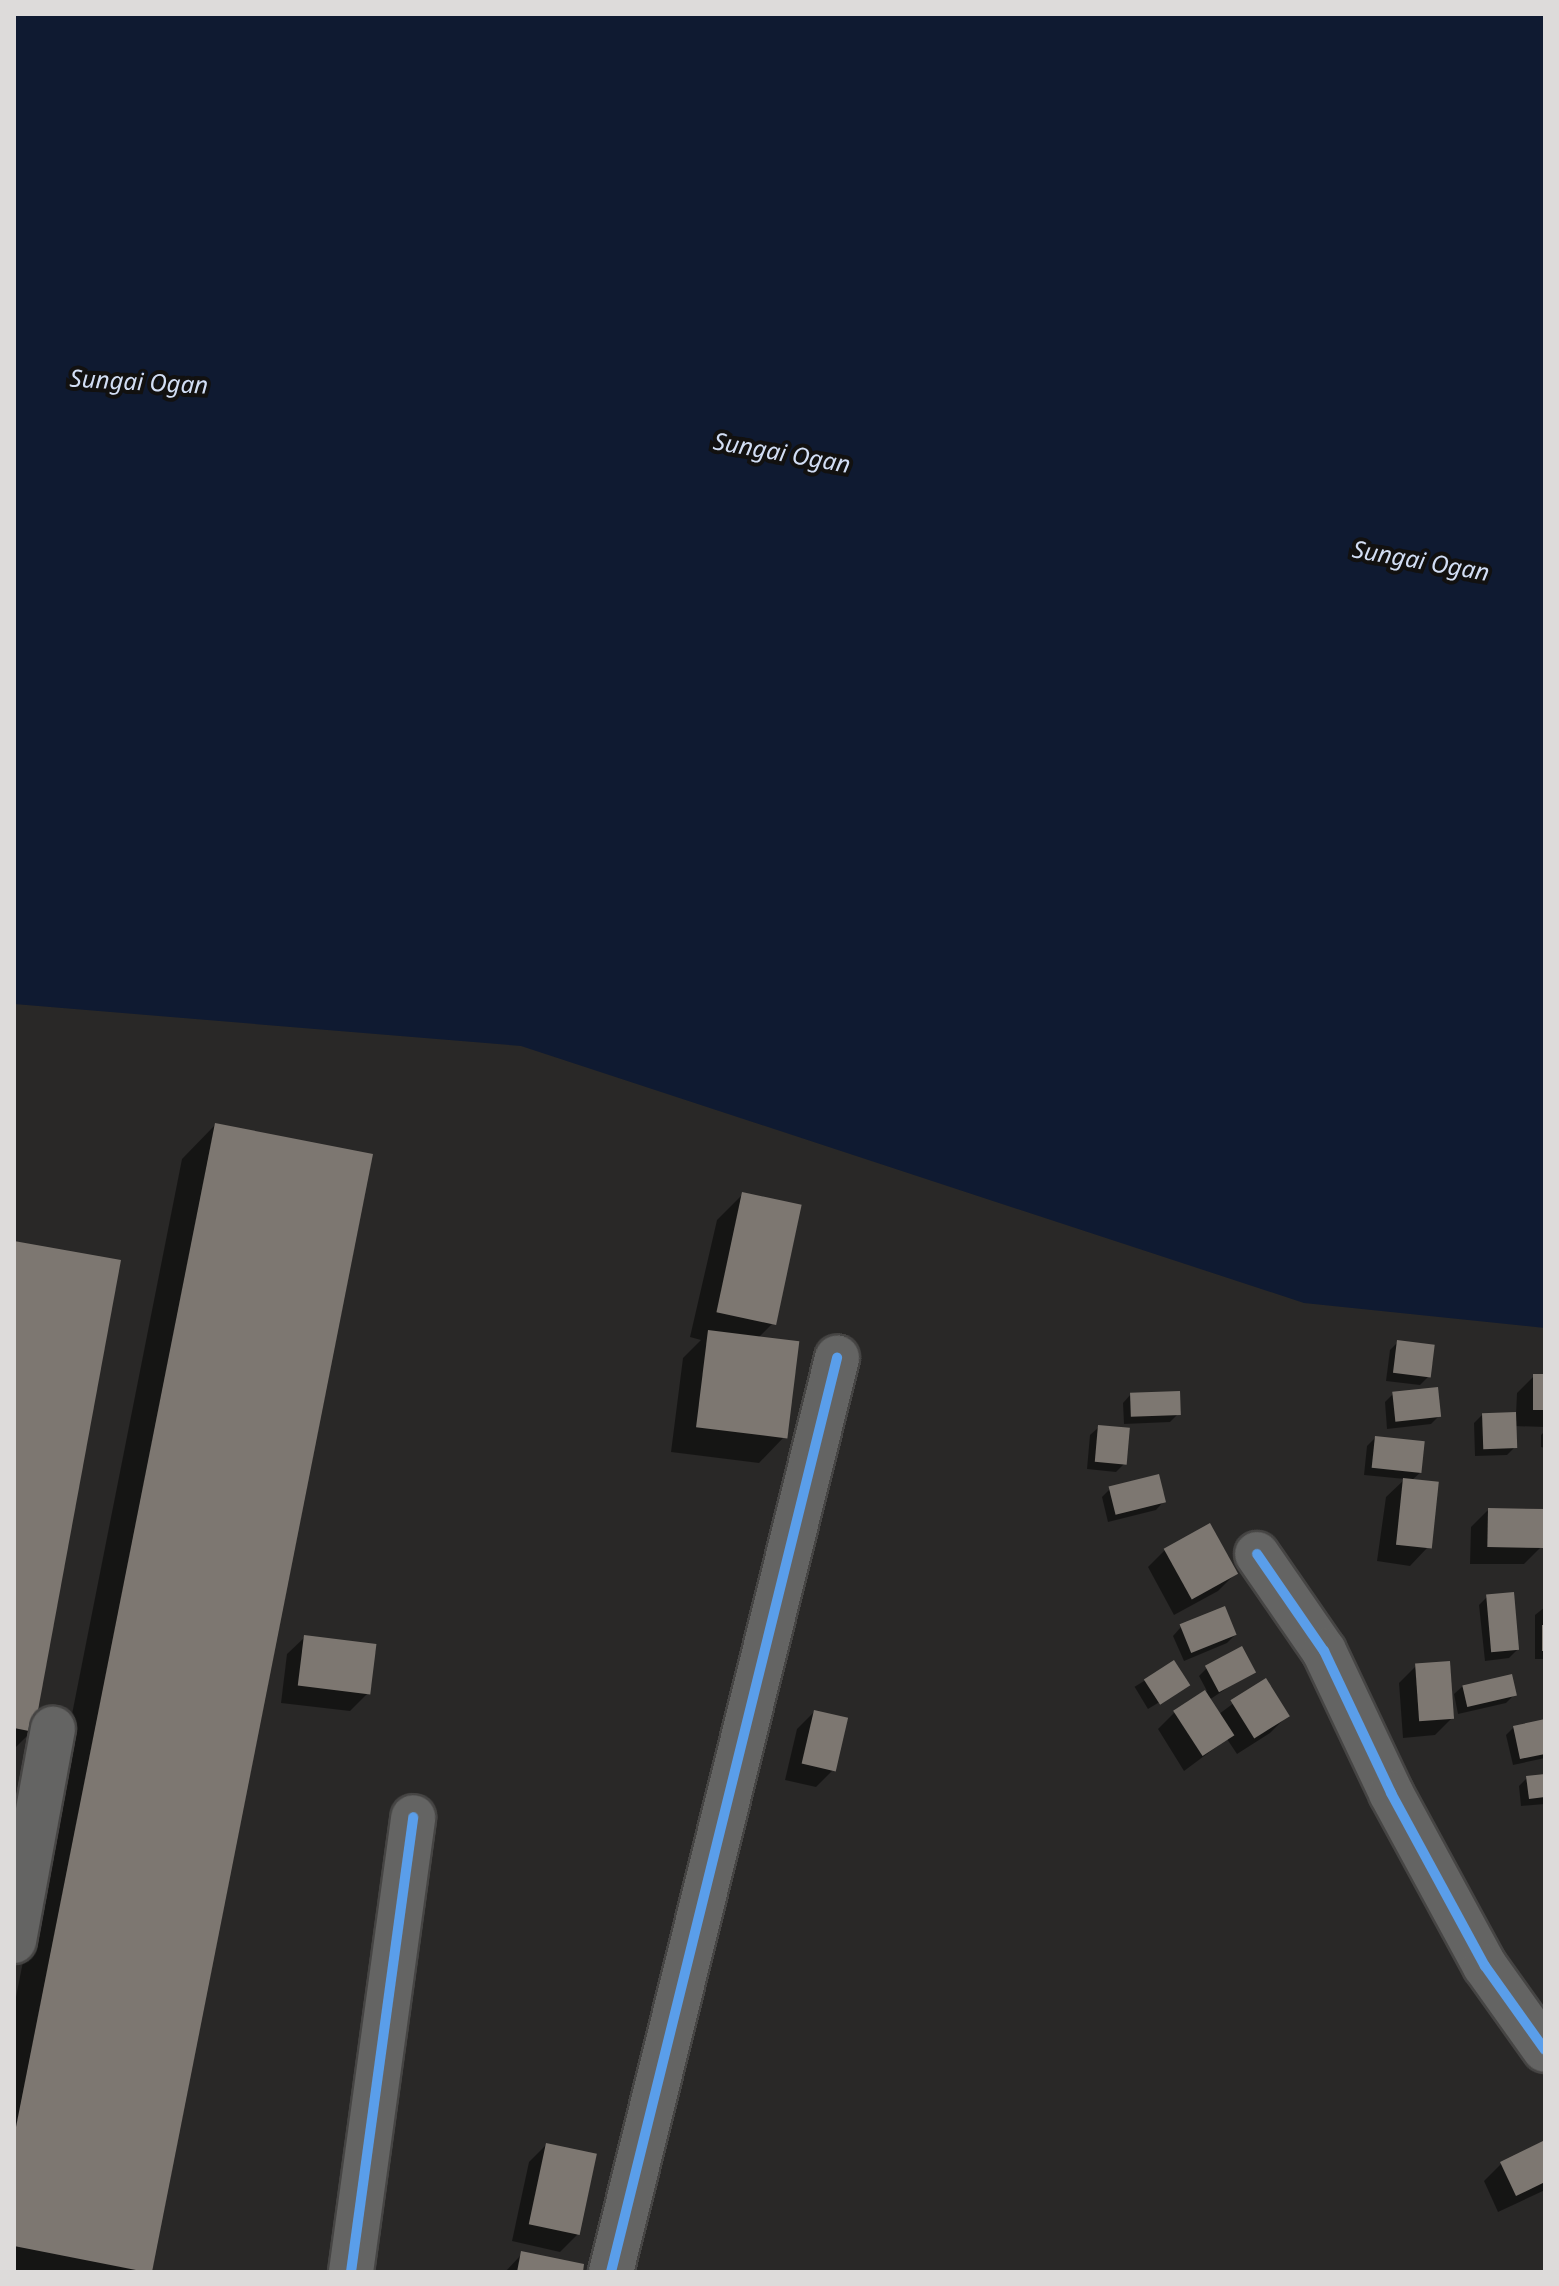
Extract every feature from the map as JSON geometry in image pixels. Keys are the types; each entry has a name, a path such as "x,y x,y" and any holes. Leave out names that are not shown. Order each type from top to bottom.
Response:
{"street":[{"path":"611,2272 837,1358"},
{"path":"1257,1554 1324,1651 1391,1793 1485,1966 1545,2050"},
{"path":"14,1941 53,1729"},
{"path":"351,2272 413,1817"}],"water":[{"name":"Sungai Ogan","path":"14,14 1545,14 1545,1328 1304,1303 521,1046 14,1004"}],"building":[{"path":"215,1123 373,1154 152,2272 146,2272 14,2246 14,2137"},
{"path":"742,1192 802,1205 776,1325 716,1312"},
{"path":"14,1241 121,1260 34,1732 14,1728"},
{"path":"708,1330 799,1341 787,1438 696,1427"},
{"path":"1397,1340 1435,1345 1431,1377 1393,1373"},
{"path":"1533,1374 1545,1374 1545,1410 1533,1410"},
{"path":"1438,1387 1441,1417 1395,1422 1392,1392"},
{"path":"1180,1391 1181,1415 1131,1417 1130,1393"},
{"path":"1516,1412 1517,1448 1483,1449 1482,1413"},
{"path":"1098,1425 1130,1428 1127,1465 1095,1462"},
{"path":"1375,1436 1425,1441 1421,1473 1372,1468"},
{"path":"1159,1474 1166,1502 1116,1515 1109,1487"},
{"path":"1403,1478 1439,1482 1432,1548 1396,1545"},
{"path":"1488,1508 1545,1509 1544,1548 1487,1547"},
{"path":"1210,1523 1238,1574 1192,1599 1164,1549"},
{"path":"1514,1592 1519,1650 1491,1652 1486,1594"},
{"path":"1225,1606 1237,1635 1191,1653 1180,1624"},
{"path":"1542,1625 1545,1625 1545,1651 1542,1651"},
{"path":"304,1635 376,1644 370,1695 298,1686"},
{"path":"1242,1646 1256,1672 1219,1692 1205,1666"},
{"path":"1174,1660 1190,1685 1160,1705 1144,1680"},
{"path":"1450,1661 1454,1719 1419,1721 1415,1663"},
{"path":"1512,1674 1517,1695 1467,1707 1462,1685"},
{"path":"1266,1678 1290,1716 1254,1738 1230,1700"},
{"path":"1205,1690 1234,1735 1203,1756 1173,1711"},
{"path":"814,1710 848,1718 836,1771 802,1764"},
{"path":"1545,1719 1545,1754 1520,1759 1513,1726"},
{"path":"1545,1774 1545,1797 1529,1799 1526,1776"},
{"path":"1545,2140 1545,2182 1516,2196 1500,2162"},
{"path":"546,2143 597,2154 580,2235 529,2224"},
{"path":"521,2251 584,2264 583,2272 517,2272"}],"cycle path":[{"path":"611,2272 837,1358"},
{"path":"1257,1554 1324,1651 1391,1793 1485,1966 1545,2050"},
{"path":"351,2272 413,1817"}]}
